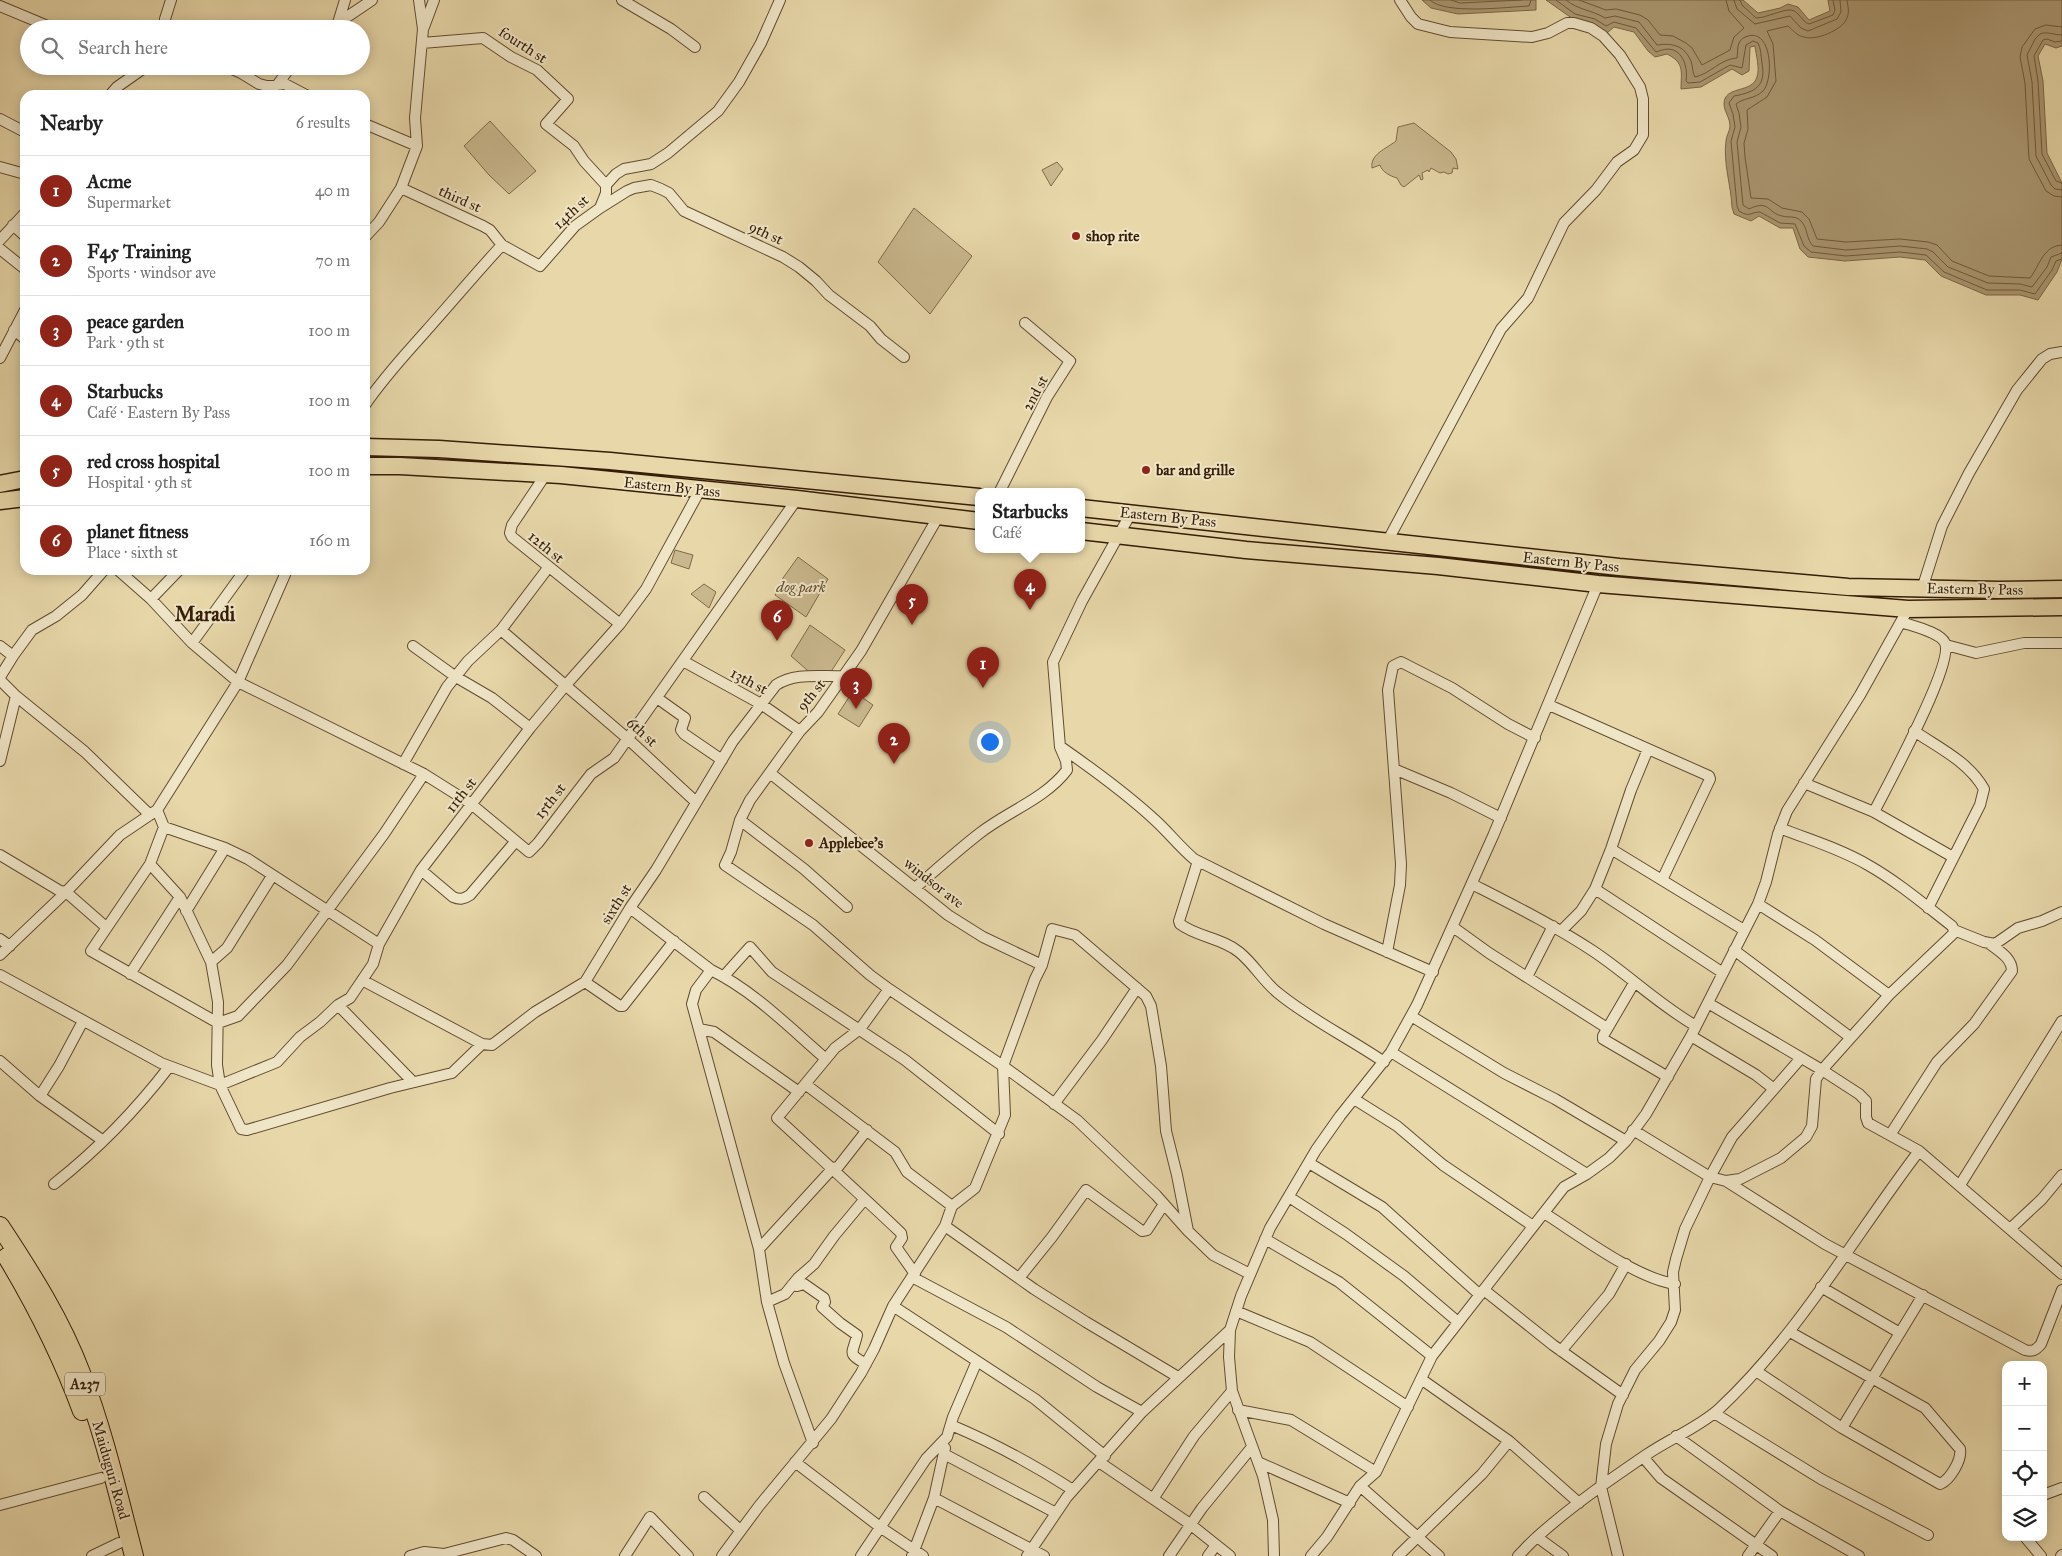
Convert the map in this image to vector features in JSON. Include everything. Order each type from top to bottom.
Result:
[{"type":"highway","name":"Maiduguri Road","points":[[0,1226],[50,1305],[81,1372],[105,1446],[134,1556]]},
{"type":"highway","name":"Maiduguri Road","points":[[0,1246],[23,1283],[61,1357],[84,1418],[121,1550]]},
{"type":"main road","name":"Eastern By Pass","points":[[370,447],[439,449],[572,458],[975,497]]},
{"type":"main road","name":"Eastern By Pass","points":[[370,466],[546,474],[797,499],[975,521]]},
{"type":"main road","points":[[0,475],[20,477]]},
{"type":"main road","points":[[0,484],[20,479]]},
{"type":"main road","name":"Eastern By Pass","points":[[1085,508],[1628,568],[1848,587],[1999,590],[2062,589]]},
{"type":"main road","name":"Eastern By Pass","points":[[1085,531],[1246,550],[1438,566],[1905,615],[2062,607]]},
{"type":"street","points":[[165,20],[171,0]]},
{"type":"street","points":[[339,20],[345,0]]},
{"type":"street","points":[[345,20],[372,0]]},
{"type":"street","points":[[370,232],[379,222],[401,188],[417,146],[415,118],[423,29],[419,0]]},
{"type":"street","points":[[423,29],[434,0]]},
{"type":"street","points":[[622,0],[671,29],[695,48]]},
{"type":"street","points":[[606,186],[616,174],[624,169],[651,164],[668,154],[718,111],[739,82],[762,43],[780,0]]},
{"type":"street","points":[[1387,542],[1501,329],[1528,298],[1564,223],[1596,190],[1617,162],[1634,150],[1643,135],[1643,99],[1640,86],[1620,55],[1603,36],[1591,28],[1567,23],[1548,33],[1532,37],[1450,32],[1418,24],[1400,0]]},
{"type":"street","points":[[0,6],[33,20]]},
{"type":"street","name":"fourth st","points":[[422,43],[483,38],[537,70],[568,99],[546,124],[574,146],[584,161],[606,186]]},
{"type":"street","points":[[114,90],[134,75]]},
{"type":"street","points":[[244,75],[259,84],[267,86],[285,84],[296,90]]},
{"type":"street","points":[[278,84],[284,75]]},
{"type":"street","points":[[0,118],[20,129]]},
{"type":"street","points":[[370,126],[417,146]]},
{"type":"street","points":[[0,167],[20,173]]},
{"type":"street","name":"9th st","points":[[600,208],[634,188],[651,185],[661,189],[669,193],[684,211],[783,257],[799,267],[829,295],[870,326],[881,339],[904,357]]},
{"type":"street","name":"14th st","points":[[502,244],[540,266],[575,226],[600,208],[606,193],[606,186]]},
{"type":"street","name":"third st","points":[[401,188],[483,226],[490,230],[502,244]]},
{"type":"street","points":[[0,240],[20,218]]},
{"type":"street","points":[[13,225],[20,231]]},
{"type":"street","points":[[370,398],[403,354],[502,244]]},
{"type":"street","points":[[0,248],[20,266]]},
{"type":"street","points":[[0,358],[20,319]]},
{"type":"street","name":"2nd st","points":[[1002,488],[1047,397],[1070,361],[1025,323]]},
{"type":"street","points":[[14,330],[20,335]]},
{"type":"street","points":[[1922,589],[1942,526],[1969,473],[2017,390],[2042,360],[2050,354],[2062,352]]},
{"type":"street","name":"12th st","points":[[546,474],[512,525],[510,532],[516,542],[620,624]]},
{"type":"street","name":"11th st","points":[[220,1084],[278,1062],[300,1037],[338,1005],[350,998],[372,964],[379,944],[421,870],[530,728],[620,624],[646,589],[700,490]]},
{"type":"street","name":"15th st","points":[[124,575],[151,599],[192,643],[238,682],[424,774],[470,803],[529,852],[591,774],[614,758],[797,499]]},
{"type":"street","points":[[915,888],[981,832],[1044,793],[1060,780],[1067,770],[1066,761],[1060,747],[1053,662],[1082,601],[1131,513]]},
{"type":"street","name":"9th st","points":[[889,989],[870,975],[813,925],[725,865],[731,852],[740,820],[761,783],[800,731],[818,712],[866,643],[938,517]]},
{"type":"street","points":[[403,764],[447,687],[468,661],[502,630],[548,568]]},
{"type":"street","points":[[100,575],[82,595],[56,616],[32,630],[13,656],[0,679],[16,696],[85,752],[153,812],[164,826],[225,848],[248,859],[379,944]]},
{"type":"street","points":[[151,599],[174,575]]},
{"type":"street","points":[[192,643],[241,575]]},
{"type":"street","points":[[0,955],[66,892],[120,836],[153,812],[238,682],[285,575]]},
{"type":"street","points":[[1271,1553],[1273,1520],[1258,1462],[1232,1390],[1228,1357],[1230,1330],[1236,1311],[1265,1239],[1289,1197],[1340,1116],[1392,1052],[1433,972],[1501,818],[1598,584]]},
{"type":"street","points":[[1311,1556],[1328,1538],[1360,1486],[1376,1472],[1432,1356],[1564,1187],[1588,1174],[1609,1158],[1646,1114],[1691,1036],[1758,904],[1780,828],[1787,811],[1860,695],[1905,615],[1944,640],[1947,651],[1944,665],[1929,700],[1874,812]]},
{"type":"street","name":"6th st","points":[[502,630],[628,739],[696,802]]},
{"type":"street","points":[[1946,645],[1976,653],[2024,644],[2062,643]]},
{"type":"street","points":[[0,646],[13,656]]},
{"type":"street","points":[[413,646],[456,677],[492,698],[530,728]]},
{"type":"street","name":"13th st","points":[[683,661],[761,704],[800,731]]},
{"type":"street","points":[[1387,952],[1400,885],[1401,864],[1388,690],[1390,671],[1397,663],[1401,662],[1452,688],[1508,724],[1535,738]]},
{"type":"street","name":"sixth st","points":[[482,1044],[492,1045],[535,1012],[585,982],[630,908],[656,870],[733,741],[776,685],[785,679],[797,677],[844,676]]},
{"type":"street","points":[[0,761],[16,696]]},
{"type":"street","points":[[657,698],[685,718],[681,730],[684,734],[722,760]]},
{"type":"street","points":[[1549,705],[1710,778],[1662,880]]},
{"type":"street","points":[[1914,731],[1964,764],[1976,776],[1984,789],[1980,805],[1928,908]]},
{"type":"street","points":[[1060,747],[1110,782],[1157,822],[1177,844],[1198,861],[1324,924],[1433,972]]},
{"type":"street","points":[[1527,977],[1557,929],[1581,910],[1595,889],[1648,749]]},
{"type":"street","points":[[1394,769],[1451,793],[1501,818]]},
{"type":"street","name":"windsor ave","points":[[770,773],[948,915],[983,937],[1042,965]]},
{"type":"street","points":[[164,826],[150,864],[91,951],[218,1023],[238,1016],[287,965],[384,834],[424,774]]},
{"type":"street","points":[[1804,784],[1874,812],[1953,857]]},
{"type":"street","points":[[740,820],[804,869],[847,907]]},
{"type":"street","points":[[1780,828],[1846,854],[1868,865],[1952,926],[1954,930],[1990,944],[2008,959],[2012,966],[2012,971],[1974,1024],[1938,1062],[1890,1135]]},
{"type":"street","points":[[421,870],[459,900],[470,895],[515,842]]},
{"type":"street","points":[[186,911],[225,848]]},
{"type":"street","points":[[1611,849],[1744,930]]},
{"type":"street","points":[[0,854],[60,891],[66,892],[106,927]]},
{"type":"street","points":[[1198,861],[1179,921],[1180,924],[1238,951],[1277,992],[1384,1062]]},
{"type":"street","points":[[150,864],[180,897],[211,962],[218,1002],[217,1065],[220,1084],[239,1126],[246,1130],[413,1082],[452,1073],[482,1044],[362,980]]},
{"type":"street","points":[[211,962],[227,948],[272,876]]},
{"type":"street","points":[[1472,884],[1557,929],[1594,952],[1674,1014],[1696,1026]]},
{"type":"street","points":[[1595,889],[1723,973]]},
{"type":"street","points":[[130,974],[180,897]]},
{"type":"street","points":[[1758,904],[1815,940],[1889,995]]},
{"type":"street","points":[[630,908],[711,970],[724,976],[770,1011],[826,1059]]},
{"type":"street","points":[[1990,944],[1994,944],[2018,928],[2042,921],[2062,912]]},
{"type":"street","points":[[1453,927],[1608,1028]]},
{"type":"street","points":[[722,1556],[740,1530],[831,1419],[866,1364],[893,1306],[945,1226],[952,1206],[975,1188],[999,1134],[1005,1115],[1004,1066],[1035,979],[1042,965],[1052,929],[1075,935],[1146,996],[1151,1006],[1161,1066],[1166,1131],[1188,1231]]},
{"type":"street","points":[[1726,1181],[1740,1179],[1759,1171],[1781,1158],[1806,1137],[1812,1126],[1816,1079],[1822,1070],[1889,995],[1953,934],[1954,930]]},
{"type":"street","points":[[0,939],[10,946]]},
{"type":"street","points":[[585,982],[620,1006],[623,1006],[674,941]]},
{"type":"street","points":[[724,976],[750,947],[772,972],[905,1060],[999,1134]]},
{"type":"street","points":[[1734,950],[1850,1037]]},
{"type":"street","points":[[711,970],[696,990],[692,1004],[759,1249],[768,1302],[784,1363],[813,1443]]},
{"type":"street","points":[[0,975],[169,1067],[220,1084]]},
{"type":"street","points":[[1634,982],[1603,1036],[1605,1042],[1668,1077]]},
{"type":"street","points":[[1054,1104],[1102,1040],[1137,988]]},
{"type":"street","points":[[1142,1412],[1097,1387],[1006,1327],[914,1276],[896,1247],[902,1238],[901,1233],[777,1118],[835,1048],[860,1029],[889,989],[1004,1066],[1054,1104],[1100,1141],[1213,1255],[1250,1274]]},
{"type":"street","points":[[1708,1003],[1822,1070],[1863,1097],[1867,1106],[1866,1117],[1868,1122],[1919,1151],[2062,1274]]},
{"type":"street","points":[[338,1005],[413,1082]]},
{"type":"street","points":[[1411,1016],[1504,1073],[1555,1099],[1626,1140]]},
{"type":"street","points":[[40,1096],[59,1066],[83,1021]]},
{"type":"street","points":[[1960,1185],[2062,1021]]},
{"type":"street","points":[[699,1029],[714,1032],[867,1130],[895,1152],[907,1172],[952,1206]]},
{"type":"street","points":[[1691,1036],[1774,1089]]},
{"type":"street","points":[[1392,1052],[1588,1174]]},
{"type":"street","points":[[1618,1556],[1600,1487],[1606,1444],[1623,1395],[1635,1370],[1659,1341],[1671,1322],[1675,1310],[1674,1272],[1684,1229],[1732,1137],[1801,1058]]},
{"type":"street","points":[[0,1061],[40,1096],[102,1140]]},
{"type":"street","points":[[54,1184],[74,1168],[132,1113],[169,1067]]},
{"type":"street","points":[[1354,1099],[1396,1126],[1443,1164],[1533,1226]]},
{"type":"street","points":[[759,1249],[833,1168],[838,1167],[867,1130]]},
{"type":"street","points":[[1634,1130],[1710,1177],[1726,1181],[1802,1231],[2025,1350],[2032,1352],[2037,1350],[2041,1344],[2062,1290]]},
{"type":"street","points":[[1518,1556],[1537,1537],[1600,1487],[1642,1457],[1714,1413],[1756,1371],[1790,1332],[1919,1151]]},
{"type":"street","points":[[1309,1163],[1382,1207],[1482,1292],[1623,1395]]},
{"type":"street","points":[[2010,1229],[2042,1199],[2062,1175]]},
{"type":"street","points":[[1019,1278],[1086,1190],[1142,1231],[1147,1230],[1164,1204]]},
{"type":"street","points":[[1289,1197],[1346,1234],[1404,1276],[1458,1322]]},
{"type":"street","points":[[768,1302],[784,1294],[814,1264],[864,1200]]},
{"type":"street","points":[[1544,1213],[1653,1279],[1675,1284]]},
{"type":"street","points":[[945,1226],[1086,1322],[1178,1378]]},
{"type":"street","points":[[1265,1239],[1338,1282],[1432,1356]]},
{"type":"street","points":[[1561,1351],[1609,1294],[1626,1264]]},
{"type":"street","points":[[792,1285],[804,1284],[824,1298],[825,1302],[822,1307],[840,1323],[857,1334],[851,1350],[856,1360],[866,1364]]},
{"type":"street","points":[[1821,1287],[1900,1333]]},
{"type":"street","points":[[1842,1428],[1923,1295]]},
{"type":"street","points":[[893,1306],[1035,1399],[1102,1459],[1230,1556]]},
{"type":"street","points":[[1236,1311],[1310,1342],[1408,1407]]},
{"type":"street","points":[[1030,1552],[1074,1490],[1142,1412],[1230,1330]]},
{"type":"street","points":[[1756,1371],[1842,1428],[1940,1484],[1946,1482],[1961,1455],[1960,1449],[1925,1408],[1790,1332]]},
{"type":"street","points":[[795,1462],[916,1554],[934,1498],[950,1425],[977,1361]]},
{"type":"street","points":[[1421,1379],[1509,1441],[1579,1503]]},
{"type":"street","points":[[1153,1499],[1194,1436],[1232,1390]]},
{"type":"street","points":[[1238,1410],[1291,1420],[1376,1472]]},
{"type":"street","points":[[1714,1413],[1821,1478],[1928,1535]]},
{"type":"street","points":[[950,1425],[980,1437],[1036,1466],[1074,1490]]},
{"type":"street","points":[[1676,1436],[1780,1511],[1859,1556]]},
{"type":"street","points":[[861,1556],[926,1459],[947,1437]]},
{"type":"street","points":[[1398,1556],[1476,1480],[1509,1441]]},
{"type":"street","points":[[1169,1556],[1190,1524],[1252,1447]]},
{"type":"street","points":[[944,1454],[1056,1513]]},
{"type":"street","points":[[1642,1457],[1661,1478],[1772,1556]]},
{"type":"street","points":[[1258,1462],[1350,1503]]},
{"type":"street","points":[[0,1505],[101,1478]]},
{"type":"street","points":[[1360,1486],[1440,1556]]},
{"type":"street","points":[[2047,1494],[2062,1488]]},
{"type":"street","points":[[704,1497],[740,1530]]},
{"type":"street","points":[[934,1498],[1030,1552],[1044,1556]]},
{"type":"street","points":[[1748,1556],[1780,1511]]},
{"type":"street","points":[[625,1556],[650,1517],[688,1556]]},
{"type":"street","points":[[1537,1537],[1563,1556]]},
{"type":"street","points":[[410,1556],[444,1554],[506,1538],[513,1540],[536,1556]]},
{"type":"street","points":[[2028,1541],[2041,1556]]},
{"type":"street","points":[[1208,1556],[1216,1545]]},
{"type":"street","points":[[92,1556],[121,1550]]},
{"type":"green space","points":[[490,121],[536,171],[509,194],[489,175],[464,146]]},
{"type":"green space","points":[[1414,123],[1451,152],[1456,159],[1458,169],[1453,168],[1452,173],[1448,174],[1440,173],[1431,168],[1429,172],[1428,170],[1422,173],[1423,179],[1421,180],[1419,175],[1404,187],[1397,178],[1384,172],[1380,165],[1372,168],[1372,163],[1376,155],[1396,141],[1398,127]]},
{"type":"green space","points":[[1057,162],[1063,169],[1051,186],[1042,170]]},
{"type":"green space","points":[[914,208],[972,256],[930,314],[878,262]]},
{"type":"green space","points":[[675,550],[693,555],[689,569],[671,563]]},
{"type":"green space","name":"dog park","points":[[798,557],[828,579],[806,617],[775,595],[783,578]]},
{"type":"green space","points":[[704,584],[716,592],[709,608],[691,594]]},
{"type":"green space","points":[[810,625],[845,650],[823,684],[791,656]]},
{"type":"green space","points":[[853,691],[873,705],[859,727],[838,714]]},
{"type":"water","points":[[1422,0],[1536,0],[1536,10],[1458,14],[1431,8]]},
{"type":"water","points":[[1546,0],[1743,0],[1758,13],[1780,8],[1788,4],[1798,7],[1809,20],[1830,11],[1828,0],[2062,0],[2062,46],[2056,48],[2045,44],[2038,56],[2043,81],[2047,153],[2062,183],[2062,259],[2057,272],[2038,300],[2020,295],[1986,295],[1941,276],[1925,260],[1900,257],[1845,261],[1808,257],[1800,249],[1793,228],[1780,228],[1759,216],[1751,221],[1734,214],[1732,207],[1725,149],[1730,126],[1724,104],[1728,94],[1750,86],[1757,77],[1758,66],[1755,46],[1750,47],[1749,71],[1742,75],[1732,69],[1701,87],[1681,89],[1681,68],[1673,57],[1667,54],[1655,57],[1648,51],[1634,32],[1614,27],[1607,33],[1573,19]]},
{"type":"place","name":"shop rite","points":[[1076,236]]},
{"type":"place","name":"bar and grille","points":[[1146,470]]},
{"type":"place","name":"Starbucks","points":[[1030,610]]},
{"type":"place","name":"red cross hospital","points":[[912,625]]},
{"type":"place","name":"planet fitness","points":[[777,641]]},
{"type":"place","name":"Acme","points":[[983,688]]},
{"type":"place","name":"peace garden","points":[[856,709]]},
{"type":"place","name":"F45 Training","points":[[894,764]]},
{"type":"place","name":"Applebee's","points":[[809,843]]},
{"type":"district","name":"Maradi","points":[[205,614]]}]
